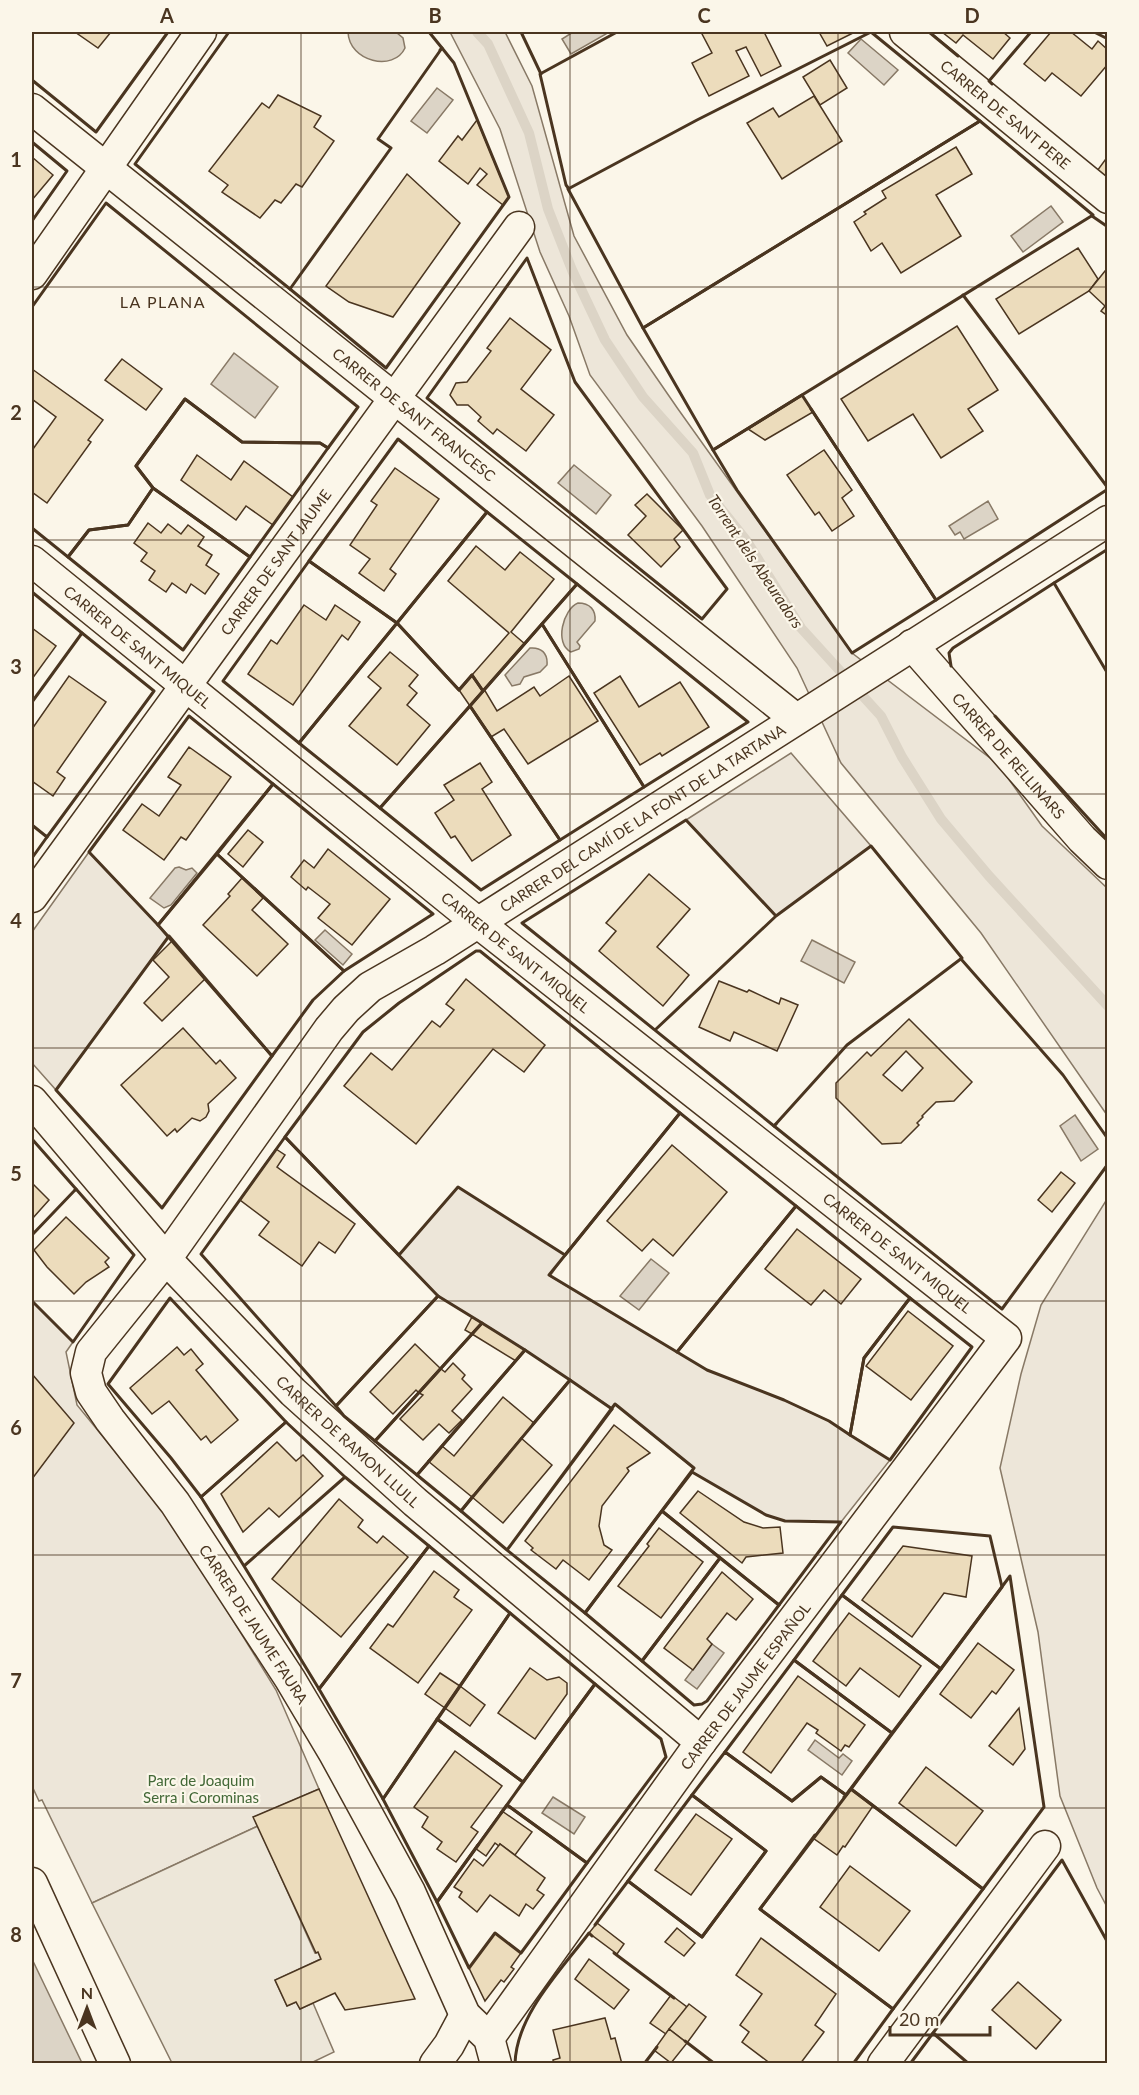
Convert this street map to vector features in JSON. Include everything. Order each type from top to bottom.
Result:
[{"type":"street","points":[[32,274],[201,32]]},
{"type":"street","name":"CARRER DE SANT PERE","points":[[905,32],[1107,198]]},
{"type":"street","name":"CARRER DE SANT FRANCESC","points":[[32,109],[796,719]]},
{"type":"street","name":"CARRER DE SANT JAUME","points":[[32,897],[519,227]]},
{"type":"street","name":"CARRER DEL CAMÍ DE LA FONT DE LA TARTANA","points":[[166,1259],[329,1029],[346,1009],[370,987],[435,950],[1107,521]]},
{"type":"street","name":"CARRER DE SANT MIQUEL","points":[[32,561],[477,922],[1006,1338]]},
{"type":"street","name":"CARRER DE RELLINARS","points":[[912,645],[1082,839],[1107,864]]},
{"type":"street","name":"CARRER DE RAMON LLULL","points":[[32,1101],[166,1259],[293,1392],[406,1494],[701,1743]]},
{"type":"street","name":"CARRER DE JAUME FAURA","points":[[166,1259],[92,1352],[86,1373],[91,1392],[175,1503],[296,1688],[347,1774],[410,1892],[465,2015],[492,2051]]},
{"type":"street","name":"CARRER DE JAUME ESPAÑOL","points":[[492,2051],[701,1743],[1006,1338]]},
{"type":"street","points":[[883,2064],[1046,1846]]},
{"type":"street","points":[[32,1883],[116,2064]]},
{"type":"street","points":[[435,2064],[449,2045],[465,2015]]},
{"type":"green space","points":[[450,32],[505,32],[532,86],[574,236],[627,335],[852,653],[998,764],[1042,826],[1107,888],[1107,1115],[981,933],[841,763],[797,668],[702,526],[590,375],[569,316],[540,252],[500,129]]},
{"type":"green space","points":[[791,753],[871,846],[776,916],[686,820]]},
{"type":"green space","points":[[89,852],[169,936],[56,1090],[32,1063],[32,932]]},
{"type":"green space","points":[[458,1187],[565,1255],[550,1276],[707,1370],[784,1400],[829,1421],[890,1460],[841,1522],[785,1521],[766,1515],[692,1472],[693,1468],[615,1404],[612,1408],[438,1296],[399,1255]]},
{"type":"green space","points":[[1107,1199],[1107,1907],[1097,1888],[1060,1796],[1038,1632],[1000,1468],[1021,1374],[1041,1305]]},
{"type":"green space","name":"Parc de Joaquim Serra i Corominas","points":[[32,1301],[73,1342],[66,1352],[77,1405],[171,1520],[276,1690],[319,1789],[254,1817],[258,1826],[92,1903],[42,1800],[39,1801],[32,1786]]},
{"type":"shaded area","points":[[348,32],[397,33],[403,38],[405,48],[392,60],[373,60],[356,51],[350,42]]},
{"type":"shaded area","points":[[573,32],[605,32],[606,34],[571,54],[562,39]]},
{"type":"shaded area","points":[[861,39],[898,70],[884,85],[848,53]]},
{"type":"shaded area","points":[[437,88],[453,100],[427,133],[411,121]]},
{"type":"shaded area","points":[[1051,206],[1063,222],[1023,252],[1011,236]]},
{"type":"shaded area","points":[[234,353],[278,387],[255,418],[211,384]]},
{"type":"shaded area","points":[[574,465],[611,495],[596,514],[558,483]]},
{"type":"shaded area","points":[[988,501],[998,519],[964,539],[960,532],[955,535],[949,526]]},
{"type":"shaded area","points":[[578,603],[586,604],[591,608],[595,621],[577,642],[579,649],[571,652],[563,642],[563,627],[568,612]]},
{"type":"shaded area","points":[[530,648],[543,652],[547,665],[540,672],[524,677],[520,684],[512,686],[505,675]]},
{"type":"shaded area","points":[[175,868],[186,870],[192,868],[197,873],[171,905],[164,908],[150,898]]},
{"type":"shaded area","points":[[325,930],[352,954],[343,965],[315,940]]},
{"type":"shaded area","points":[[812,940],[855,962],[844,983],[801,961]]},
{"type":"shaded area","points":[[1075,1115],[1098,1149],[1081,1161],[1060,1126]]},
{"type":"shaded area","points":[[651,1259],[669,1273],[639,1310],[620,1296]]},
{"type":"shaded area","points":[[712,1644],[724,1653],[697,1689],[685,1680]]},
{"type":"shaded area","points":[[815,1740],[839,1758],[843,1754],[852,1761],[842,1775],[808,1750]]},
{"type":"shaded area","points":[[553,1797],[585,1817],[574,1834],[542,1813]]},
{"type":"shaded area","points":[[258,1826],[315,1953],[318,1952],[321,1959],[275,1980],[287,2006],[296,2002],[300,2009],[313,2003],[334,2052],[311,2063],[172,2063],[92,1903]]},
{"type":"shaded area","points":[[32,1959],[82,2063],[32,2063]]},
{"type":"building","points":[[75,32],[111,32],[98,48]]},
{"type":"building","points":[[701,32],[764,32],[781,66],[761,76],[746,47],[736,51],[749,76],[709,96],[692,63],[712,53]]},
{"type":"building","points":[[819,32],[852,32],[853,33],[827,46]]},
{"type":"building","points":[[942,32],[1003,32],[1010,38],[993,59],[963,35],[956,43]]},
{"type":"building","points":[[1051,32],[1071,32],[1092,49],[1098,41],[1108,50],[1108,64],[1081,96],[1052,73],[1045,81],[1024,64]]},
{"type":"building","points":[[830,60],[847,88],[820,105],[803,77]]},
{"type":"building","points":[[278,95],[321,116],[314,127],[334,141],[302,187],[296,184],[281,203],[275,200],[260,218],[222,192],[228,185],[209,171],[262,103],[269,108]]},
{"type":"building","points":[[814,96],[842,141],[782,179],[747,123],[773,108],[779,117]]},
{"type":"building","points":[[477,120],[509,197],[503,205],[477,185],[487,174],[480,168],[468,184],[439,161],[458,136],[462,140]]},
{"type":"building","points":[[956,147],[972,174],[936,195],[961,236],[901,273],[882,243],[871,251],[854,222],[866,214],[864,212],[886,198],[882,191]]},
{"type":"building","points":[[1108,156],[1108,180],[1097,171]]},
{"type":"building","points":[[32,157],[53,175],[32,200]]},
{"type":"building","points":[[407,174],[460,223],[393,317],[349,302],[326,286]]},
{"type":"building","points":[[1078,248],[1098,279],[1089,291],[1019,334],[996,299]]},
{"type":"building","points":[[1105,271],[1108,273],[1108,316],[1101,311],[1105,306],[1089,291]]},
{"type":"building","points":[[510,318],[551,350],[521,389],[554,415],[526,451],[497,429],[493,434],[478,421],[481,417],[468,405],[457,405],[450,395],[456,383],[467,382],[491,351],[487,348]]},
{"type":"building","points":[[957,326],[998,390],[968,409],[983,431],[941,458],[913,414],[868,441],[841,399]]},
{"type":"building","points":[[122,359],[162,389],[146,410],[105,380]]},
{"type":"building","points":[[32,369],[103,420],[88,440],[91,442],[47,503],[32,492],[32,448],[56,417],[32,399]]},
{"type":"building","points":[[802,395],[813,412],[765,440],[748,429]]},
{"type":"building","points":[[824,450],[852,490],[842,498],[854,516],[832,531],[819,512],[815,515],[787,475]]},
{"type":"building","points":[[197,455],[231,480],[244,461],[293,497],[273,525],[246,506],[236,520],[181,480]]},
{"type":"building","points":[[395,468],[439,499],[390,569],[396,574],[384,591],[359,573],[370,559],[350,545],[377,505],[371,501]]},
{"type":"building","points":[[647,494],[683,530],[674,539],[680,547],[661,567],[628,535],[646,516],[635,505]]},
{"type":"building","points":[[148,523],[161,533],[168,524],[181,534],[188,525],[204,537],[198,546],[212,555],[206,565],[219,574],[205,594],[191,584],[186,593],[172,583],[166,592],[149,580],[155,571],[141,561],[147,553],[134,543]]},
{"type":"building","points":[[476,546],[505,570],[520,552],[554,579],[511,632],[525,644],[483,691],[472,675],[509,633],[448,581]]},
{"type":"building","points":[[304,605],[326,620],[335,605],[360,622],[348,640],[342,635],[293,705],[248,674],[271,640],[277,644]]},
{"type":"building","points":[[32,628],[56,646],[32,679]]},
{"type":"building","points":[[390,652],[418,675],[409,686],[417,693],[407,705],[430,725],[397,765],[349,726],[381,688],[368,677]]},
{"type":"building","points":[[472,675],[483,691],[470,706],[459,690]]},
{"type":"building","points":[[69,676],[106,702],[57,772],[65,778],[53,796],[32,781],[32,729]]},
{"type":"building","points":[[569,676],[598,721],[528,764],[504,729],[491,737],[470,706],[484,689],[497,711],[534,687],[540,696]]},
{"type":"building","points":[[620,676],[639,707],[680,682],[709,727],[662,756],[660,753],[640,765],[594,693]]},
{"type":"building","points":[[189,747],[231,777],[186,840],[181,837],[164,860],[123,830],[142,804],[159,816],[181,785],[168,777]]},
{"type":"building","points":[[480,763],[492,782],[482,789],[511,835],[472,861],[455,836],[451,838],[435,813],[454,800],[444,785]]},
{"type":"building","points":[[248,830],[263,842],[243,867],[228,854]]},
{"type":"building","points":[[328,849],[390,899],[352,945],[318,918],[330,904],[308,887],[306,890],[291,877],[304,860],[314,868]]},
{"type":"building","points":[[649,874],[690,909],[657,947],[689,975],[663,1006],[599,951],[616,931],[606,923]]},
{"type":"building","points":[[242,878],[263,898],[252,910],[288,944],[257,976],[203,925],[230,896],[228,894]]},
{"type":"building","points":[[172,941],[205,979],[162,1021],[144,1003],[169,977],[153,960]]},
{"type":"building","points":[[466,979],[545,1045],[524,1072],[493,1049],[416,1144],[344,1086],[371,1053],[392,1070],[432,1021],[440,1027],[454,1010],[446,1004]]},
{"type":"building","points":[[719,981],[747,992],[749,990],[779,1004],[781,998],[798,1005],[777,1051],[734,1032],[730,1041],[699,1027]]},
{"type":"building","points":[[909,1019],[972,1082],[954,1101],[936,1102],[922,1116],[917,1123],[919,1125],[901,1143],[882,1144],[836,1098],[836,1083],[867,1052],[871,1056]],"holes":[[[906,1051],[923,1068],[902,1091],[883,1075]]]},
{"type":"building","points":[[183,1028],[216,1064],[220,1060],[236,1078],[208,1104],[209,1111],[206,1117],[200,1121],[192,1118],[177,1132],[175,1129],[167,1136],[121,1085]]},
{"type":"building","points":[[672,1145],[727,1192],[673,1256],[653,1239],[642,1251],[607,1221]]},
{"type":"building","points":[[276,1149],[285,1155],[277,1167],[355,1224],[335,1253],[319,1242],[302,1266],[259,1235],[269,1222],[240,1200]]},
{"type":"building","points":[[1061,1172],[1075,1183],[1052,1212],[1038,1200]]},
{"type":"building","points":[[32,1183],[49,1200],[32,1219]]},
{"type":"building","points":[[66,1217],[109,1258],[105,1262],[109,1267],[86,1282],[74,1294],[47,1267],[34,1250]]},
{"type":"building","points":[[797,1229],[861,1279],[841,1304],[824,1290],[811,1305],[765,1269]]},
{"type":"building","points":[[908,1311],[953,1346],[911,1400],[866,1366]]},
{"type":"building","points":[[472,1317],[482,1323],[472,1334],[465,1330]]},
{"type":"building","points":[[482,1323],[525,1350],[516,1361],[472,1334]]},
{"type":"building","points":[[415,1344],[441,1369],[419,1393],[416,1390],[393,1414],[370,1392]]},
{"type":"building","points":[[177,1347],[184,1355],[191,1349],[203,1364],[196,1370],[238,1420],[211,1443],[206,1436],[201,1440],[169,1401],[152,1414],[130,1388]]},
{"type":"building","points":[[453,1363],[465,1375],[462,1379],[472,1389],[452,1411],[462,1420],[449,1433],[439,1424],[423,1440],[400,1419],[423,1395],[419,1393],[441,1369],[445,1372]]},
{"type":"building","points":[[32,1374],[74,1423],[32,1479]]},
{"type":"building","points":[[503,1397],[534,1423],[472,1497],[428,1461],[442,1446],[454,1456]]},
{"type":"building","points":[[614,1425],[650,1453],[627,1468],[629,1471],[602,1506],[599,1526],[604,1545],[612,1550],[589,1580],[563,1560],[556,1569],[531,1550],[533,1548],[525,1541]]},
{"type":"building","points":[[521,1438],[552,1465],[503,1523],[472,1497]]},
{"type":"building","points":[[277,1442],[296,1461],[303,1455],[323,1476],[279,1517],[269,1508],[243,1532],[221,1494]]},
{"type":"building","points":[[698,1491],[744,1522],[763,1528],[780,1527],[783,1553],[746,1557],[742,1563],[680,1513]]},
{"type":"building","points":[[339,1499],[363,1520],[358,1527],[377,1543],[383,1536],[408,1557],[341,1637],[272,1579]]},
{"type":"building","points":[[659,1528],[703,1562],[661,1618],[618,1586],[649,1546],[647,1544]]},
{"type":"building","points":[[903,1546],[972,1556],[966,1597],[944,1593],[912,1637],[862,1600]]},
{"type":"building","points":[[434,1571],[459,1590],[454,1597],[472,1610],[418,1683],[370,1648],[388,1624],[393,1627]]},
{"type":"building","points":[[722,1572],[753,1599],[736,1620],[727,1613],[707,1639],[712,1644],[693,1670],[664,1648]]},
{"type":"building","points":[[849,1613],[921,1666],[899,1697],[860,1668],[846,1686],[813,1661]]},
{"type":"building","points":[[978,1643],[1014,1670],[996,1694],[992,1691],[971,1718],[940,1694]]},
{"type":"building","points":[[530,1668],[547,1680],[559,1677],[567,1683],[567,1694],[535,1739],[498,1713]]},
{"type":"building","points":[[440,1673],[460,1686],[445,1708],[425,1694]]},
{"type":"building","points":[[798,1676],[865,1725],[849,1747],[845,1745],[841,1751],[816,1733],[818,1730],[807,1723],[771,1773],[743,1752]]},
{"type":"building","points":[[460,1686],[485,1705],[470,1726],[445,1708]]},
{"type":"building","points":[[1019,1708],[1025,1749],[1013,1765],[989,1746]]},
{"type":"building","points":[[455,1751],[502,1786],[471,1827],[478,1832],[456,1862],[437,1849],[442,1842],[422,1827],[428,1817],[414,1807]]},
{"type":"building","points":[[926,1767],[983,1811],[956,1846],[899,1803]]},
{"type":"building","points":[[319,1789],[415,1999],[345,2010],[335,1993],[300,2009],[296,2002],[287,2006],[275,1980],[321,1959],[318,1952],[316,1953],[253,1817]]},
{"type":"building","points":[[851,1789],[873,1806],[837,1855],[813,1838]]},
{"type":"building","points":[[502,1811],[532,1832],[515,1855],[495,1843],[486,1856],[475,1848]]},
{"type":"building","points":[[696,1814],[732,1839],[691,1895],[655,1870]]},
{"type":"building","points":[[500,1844],[545,1878],[537,1890],[544,1895],[533,1909],[526,1904],[519,1916],[490,1895],[477,1912],[459,1897],[462,1892],[454,1887],[474,1859],[483,1866]]},
{"type":"building","points":[[850,1866],[910,1911],[879,1951],[820,1907]]},
{"type":"building","points":[[597,1923],[624,1944],[617,1954],[589,1933]]},
{"type":"building","points":[[677,1928],[695,1943],[684,1956],[665,1942]]},
{"type":"building","points":[[495,1933],[521,1953],[511,1967],[514,1969],[504,1982],[501,1980],[485,2001],[469,1968]]},
{"type":"building","points":[[761,1938],[836,1994],[815,2025],[824,2032],[800,2064],[771,2064],[742,2042],[749,2032],[740,2025],[762,1994],[736,1975]]},
{"type":"building","points":[[589,1959],[629,1990],[614,2009],[575,1979]]},
{"type":"building","points":[[1018,1982],[1061,2020],[1036,2049],[992,2010]]},
{"type":"building","points":[[671,1995],[687,2007],[666,2034],[650,2023]]},
{"type":"building","points":[[689,2004],[706,2017],[687,2043],[669,2029]]},
{"type":"building","points":[[605,2018],[611,2039],[615,2038],[622,2064],[554,2064],[553,2060],[560,2058],[553,2030]]},
{"type":"building","points":[[669,2029],[687,2043],[671,2063],[654,2050]]},
{"type":"waterway","name":"Torrent dels Abeuradors","points":[[477,32],[488,44],[529,133],[548,209],[572,270],[605,340],[643,397],[693,453],[710,495],[746,540],[801,628],[881,716],[902,757],[941,819],[989,876],[1108,1006]]},
{"type":"wall","points":[[32,80],[96,132],[168,32]]},
{"type":"wall","points":[[229,32],[135,164],[290,289]]},
{"type":"wall","points":[[429,32],[442,48],[440,50]]},
{"type":"wall","points":[[521,32],[541,74]]},
{"type":"wall","points":[[569,189],[566,185],[540,74],[617,32]]},
{"type":"wall","points":[[871,32],[980,121],[643,328],[568,189],[697,120],[871,32]]},
{"type":"wall","points":[[929,32],[958,56]]},
{"type":"wall","points":[[992,84],[989,81],[1031,32]]},
{"type":"wall","points":[[1094,32],[1108,39]]},
{"type":"wall","points":[[442,48],[454,63],[509,197],[386,368],[290,289],[391,148],[378,139],[442,48]]},
{"type":"wall","points":[[980,121],[1093,215],[713,450],[643,328],[980,121]]},
{"type":"wall","points":[[32,142],[67,171],[32,221]]},
{"type":"wall","points":[[32,307],[106,203],[358,407],[328,448],[320,443],[242,442],[185,399],[136,466],[153,488],[128,525],[89,530],[68,557],[32,528]]},
{"type":"wall","points":[[1092,216],[1108,227]]},
{"type":"wall","points":[[527,258],[575,382],[727,589],[702,619],[427,398],[527,258]]},
{"type":"wall","points":[[963,295],[1108,488]]},
{"type":"wall","points":[[802,395],[936,600],[852,653],[737,490],[713,450],[802,395]]},
{"type":"wall","points":[[185,399],[242,442],[320,443],[328,448],[250,557],[153,488],[136,466],[185,399]]},
{"type":"wall","points":[[811,409],[936,600],[1108,489]]},
{"type":"wall","points":[[398,439],[487,512],[397,623],[309,561],[398,439]]},
{"type":"wall","points":[[153,488],[250,557],[183,650],[68,557],[89,530],[128,525],[153,488]]},
{"type":"wall","points":[[487,512],[577,584],[483,691],[472,675],[459,690],[397,623],[487,512]]},
{"type":"wall","points":[[1054,583],[1108,549]]},
{"type":"wall","points":[[309,561],[397,623],[299,743],[223,681],[309,561]]},
{"type":"wall","points":[[951,666],[949,653],[953,648],[1054,583],[1108,674]]},
{"type":"wall","points":[[577,584],[748,722],[644,787],[542,624],[577,584]]},
{"type":"wall","points":[[32,592],[81,634]]},
{"type":"wall","points":[[397,623],[459,690],[472,675],[483,691],[380,808],[299,743],[397,623]]},
{"type":"wall","points":[[542,624],[644,787],[560,840],[470,706],[542,624]]},
{"type":"wall","points":[[32,702],[82,633],[154,691],[47,837],[32,825]]},
{"type":"wall","points":[[470,706],[560,840],[481,890],[380,808],[470,706]]},
{"type":"wall","points":[[189,716],[273,784],[158,925],[89,852],[189,716]]},
{"type":"wall","points":[[995,716],[1108,840]]},
{"type":"wall","points":[[273,784],[433,914],[344,971],[217,854],[273,784]]},
{"type":"wall","points":[[655,1030],[776,916],[686,820],[522,923],[774,1126],[847,1045],[962,958],[871,846],[776,916],[655,1030]]},
{"type":"wall","points":[[32,858],[46,836]]},
{"type":"wall","points":[[217,854],[344,971],[313,1000],[272,1056],[158,925],[217,854]]},
{"type":"wall","points":[[169,936],[272,1056],[162,1208],[56,1090],[169,936]]},
{"type":"wall","points":[[476,951],[480,951],[680,1113],[565,1255],[458,1187],[399,1255],[285,1137],[363,1032],[399,1003],[476,951]]},
{"type":"wall","points":[[961,959],[1063,1075],[1108,1139]]},
{"type":"wall","points":[[680,1113],[796,1206],[677,1352],[549,1275],[680,1113]]},
{"type":"wall","points":[[776,1124],[774,1126],[1002,1309],[1108,1164]]},
{"type":"wall","points":[[285,1137],[438,1296],[336,1406],[201,1254],[285,1137]]},
{"type":"wall","points":[[32,1139],[75,1190]]},
{"type":"wall","points":[[32,1235],[76,1189],[134,1255],[73,1342],[32,1301]]},
{"type":"wall","points":[[796,1206],[910,1298],[864,1358],[850,1435],[829,1421],[784,1400],[707,1370],[677,1352],[796,1206]]},
{"type":"wall","points":[[438,1296],[482,1323],[375,1441],[344,1416],[336,1406],[438,1296]]},
{"type":"wall","points":[[170,1298],[286,1422],[201,1497],[108,1384],[170,1298]]},
{"type":"wall","points":[[910,1298],[972,1347],[890,1460],[850,1435],[864,1358],[910,1298]]},
{"type":"wall","points":[[482,1323],[525,1350],[417,1475],[375,1441],[482,1323]]},
{"type":"wall","points":[[525,1350],[570,1380],[461,1511],[417,1475],[525,1350]]},
{"type":"wall","points":[[533,1424],[570,1380],[612,1409]]},
{"type":"wall","points":[[473,1496],[461,1511],[507,1550],[615,1404],[694,1468],[585,1613],[507,1550],[612,1409]]},
{"type":"wall","points":[[345,1477],[244,1566],[201,1497],[286,1422],[345,1477],[429,1546],[319,1689],[244,1566],[345,1477]]},
{"type":"wall","points":[[692,1472],[766,1515],[785,1521],[841,1522],[779,1605],[662,1511],[692,1472]]},
{"type":"wall","points":[[662,1511],[720,1558],[642,1661],[585,1613],[662,1511]]},
{"type":"wall","points":[[893,1527],[990,1536],[1002,1587],[941,1669],[842,1595],[893,1527]]},
{"type":"wall","points":[[429,1546],[510,1613],[383,1799],[319,1689],[429,1546]]},
{"type":"wall","points":[[720,1558],[779,1605],[707,1701],[694,1705],[642,1661],[720,1558]]},
{"type":"wall","points":[[1010,1576],[1044,1807],[983,1889],[851,1789],[1010,1576]]},
{"type":"wall","points":[[842,1595],[941,1669],[892,1733],[794,1660],[842,1595]]},
{"type":"wall","points":[[510,1613],[595,1684],[523,1782],[437,1719],[510,1613]]},
{"type":"wall","points":[[794,1660],[892,1733],[846,1795],[821,1777],[792,1801],[725,1752],[794,1660]]},
{"type":"wall","points":[[501,1813],[513,1797],[536,1765],[559,1732],[595,1684],[661,1739],[666,1757],[587,1863],[507,1805],[523,1782]]},
{"type":"wall","points":[[478,1845],[437,1902],[383,1799],[437,1719],[523,1782]]},
{"type":"wall","points":[[595,1925],[628,1881],[702,1937],[766,1851],[692,1795],[725,1752],[792,1801],[821,1777],[846,1795],[844,1797]]},
{"type":"wall","points":[[851,1789],[983,1889],[893,2009],[760,1909],[851,1789]]},
{"type":"wall","points":[[692,1795],[766,1851],[702,1937],[628,1881],[692,1795]]},
{"type":"wall","points":[[507,1805],[587,1863],[521,1953],[495,1933],[469,1968],[437,1902],[507,1805]]},
{"type":"wall","points":[[815,1835],[760,1909],[893,2009],[853,2064]]},
{"type":"wall","points":[[969,2064],[933,2033],[1062,1860],[1108,1943]]},
{"type":"wall","points":[[515,2064],[517,2046],[531,2011],[589,1933],[592,1936]]},
{"type":"wall","points":[[614,1953],[674,1998]]},
{"type":"wall","points":[[910,2064],[933,2033],[935,2034]]},
{"type":"wall","points":[[685,2041],[715,2064]]},
{"type":"wall","points":[[644,2064],[657,2047]]},
{"type":"district","name":"LA PLANA","points":[[163,301]]}]
